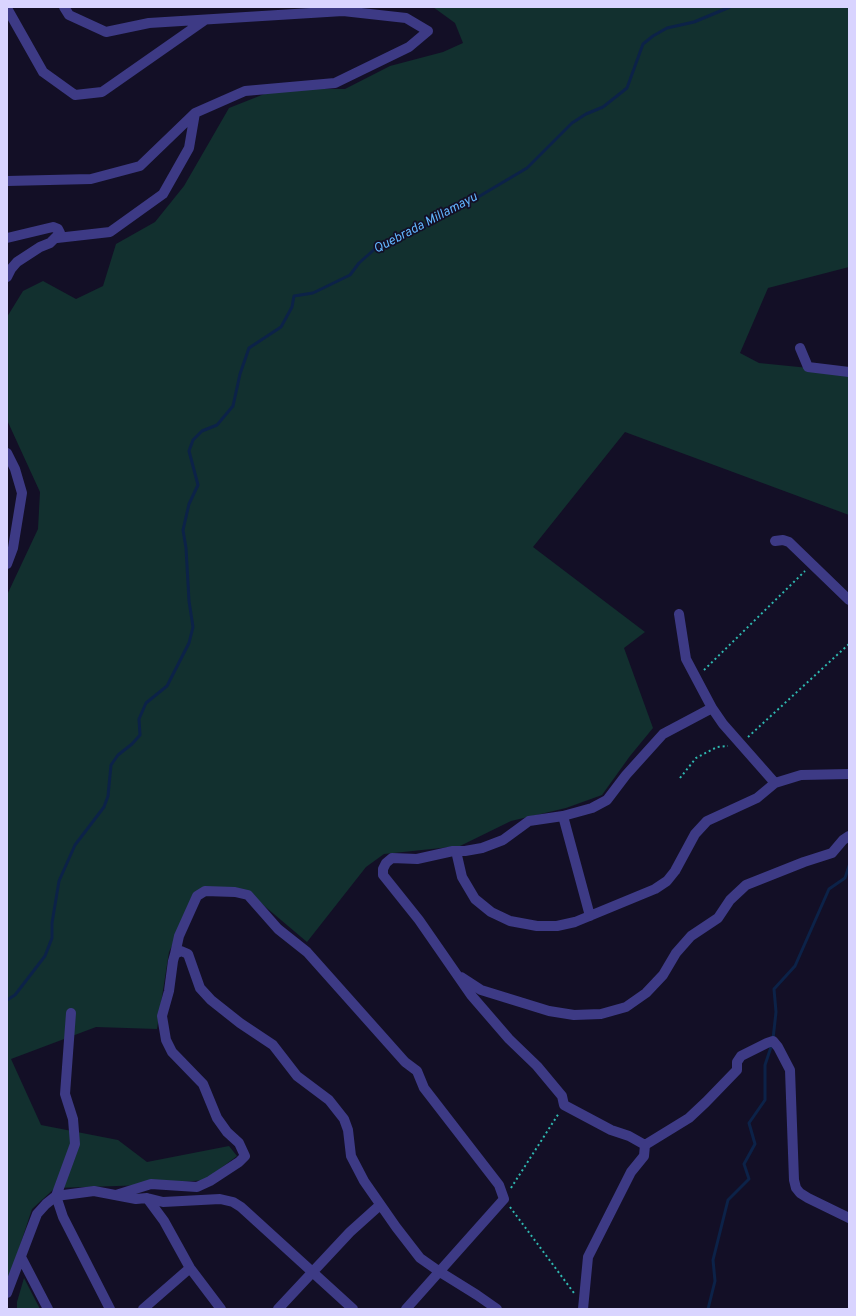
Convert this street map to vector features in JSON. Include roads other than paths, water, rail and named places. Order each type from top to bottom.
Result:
[{"type":"street","points":[[7,181],[91,179],[140,166],[195,113],[245,91],[335,83],[410,47],[428,31],[406,18],[343,11],[149,23],[106,32],[69,15],[64,7]]},
{"type":"street","points":[[8,10],[43,72],[75,95],[102,92],[206,19]]},
{"type":"street","points":[[8,273],[28,254],[57,238],[110,232],[164,194],[189,148],[195,113]]},
{"type":"street","points":[[7,238],[53,227],[58,229],[60,233],[57,238]]},
{"type":"street","points":[[800,348],[808,367],[849,372]]},
{"type":"street","points":[[7,453],[15,469],[22,493],[13,548],[7,564]]},
{"type":"street","points":[[775,541],[783,540],[789,542],[849,600]]},
{"type":"street","points":[[679,614],[686,659],[712,708],[723,724],[775,783]]},
{"type":"street","points":[[645,1145],[629,1136],[611,1130],[564,1105],[562,1096],[537,1066],[508,1039],[471,996],[419,920],[383,875],[383,869],[386,863],[392,858],[417,859],[456,851],[482,848],[503,840],[530,820],[563,816],[592,808],[607,800],[663,734],[712,708]]},
{"type":"street","points":[[456,851],[462,877],[475,899],[491,912],[510,921],[537,926],[557,926],[590,916],[655,889],[667,881],[675,871],[695,834],[707,821],[757,798],[775,783],[802,775],[849,774]]},
{"type":"street","points":[[563,816],[590,916]]},
{"type":"street","points":[[456,973],[481,990],[549,1011],[574,1015],[602,1014],[626,1006],[646,994],[664,975],[676,954],[692,936],[718,918],[730,900],[746,885],[832,852],[849,836]]},
{"type":"street","points":[[116,1195],[151,1184],[198,1187],[227,1170],[245,1156],[239,1143],[227,1132],[217,1118],[203,1084],[172,1052],[166,1040],[162,1026],[162,1016],[169,991],[179,936],[197,896],[205,892],[235,892],[248,895],[278,929],[307,952],[405,1062],[417,1071],[424,1088],[498,1185],[504,1199],[406,1309]]},
{"type":"street","points":[[175,954],[182,951],[188,954],[200,988],[211,1000],[240,1023],[273,1045],[297,1076],[329,1100],[344,1119],[348,1130],[351,1156],[380,1204],[420,1258],[497,1309]]},
{"type":"street","points":[[7,1293],[37,1214],[56,1196],[75,1144],[73,1119],[65,1094],[70,1013]]},
{"type":"street","points":[[645,1145],[689,1118],[737,1070],[737,1062],[741,1056],[767,1042],[773,1041],[778,1047],[790,1070],[794,1180],[796,1188],[800,1193],[849,1218]]},
{"type":"street","points":[[583,1307],[588,1257],[631,1172],[644,1156],[645,1145]]},
{"type":"street","points":[[56,1196],[94,1191],[136,1199],[147,1198],[163,1202],[220,1199],[233,1202],[241,1207],[354,1309]]},
{"type":"street","points":[[56,1196],[62,1217],[110,1309]]},
{"type":"street","points":[[147,1198],[164,1221],[190,1268],[220,1309]]},
{"type":"street","points":[[278,1309],[350,1232],[380,1204]]},
{"type":"street","points":[[21,1257],[48,1309]]},
{"type":"street","points":[[143,1309],[190,1268]]},
{"type":"waterway","name":"Quebrada Millamayu","points":[[7,1000],[15,995],[45,956],[52,938],[52,923],[59,881],[75,845],[104,807],[108,796],[111,765],[118,755],[132,744],[140,735],[139,719],[146,703],[167,686],[189,643],[193,627],[189,601],[186,548],[183,530],[189,504],[198,485],[189,451],[193,440],[202,431],[217,425],[233,406],[240,374],[249,348],[281,327],[292,307],[294,296],[313,293],[350,275],[359,263],[376,248],[414,232],[468,203],[527,168],[572,123],[586,114],[603,107],[627,88],[643,44],[653,36],[667,28],[694,22],[730,7]]},
{"type":"waterway","points":[[773,1039],[776,1012],[774,989],[795,966],[829,889],[845,878],[849,866]]},
{"type":"waterway","points":[[708,1309],[715,1281],[713,1260],[728,1200],[749,1179],[744,1164],[755,1144],[749,1123],[765,1100],[765,1065],[772,1044]]}]
